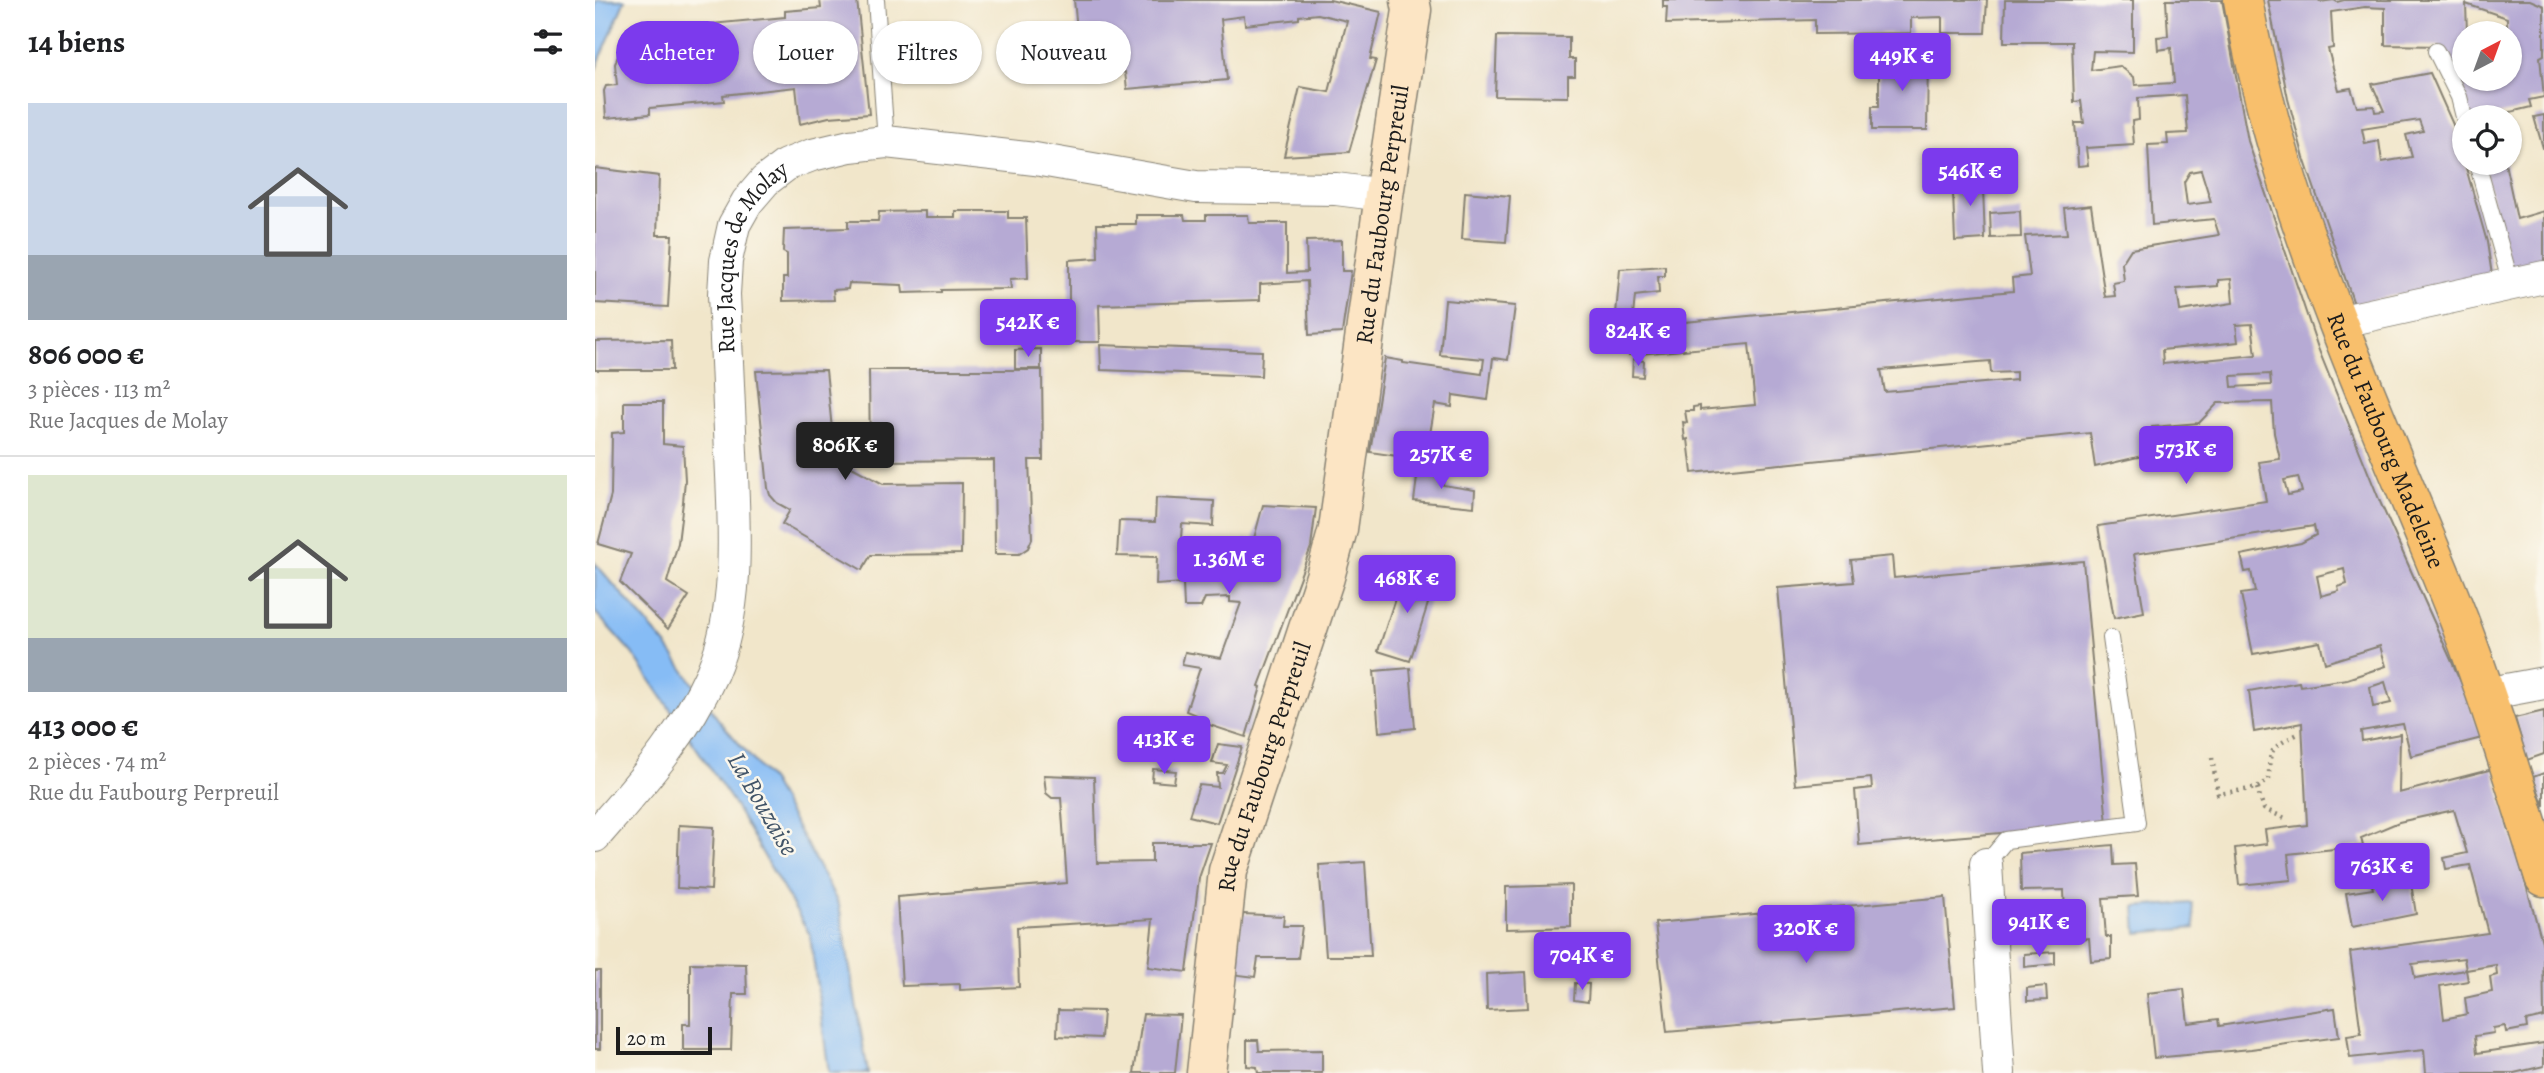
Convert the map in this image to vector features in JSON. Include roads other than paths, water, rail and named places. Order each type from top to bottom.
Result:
[{"type":"main road","name":"Rue du Faubourg Madeleine","points":[[2243,0],[2269,125],[2374,418],[2459,622],[2544,877]]},
{"type":"main road","name":"Rue du Faubourg Perpreuil","points":[[1206,1073],[1228,871],[1325,577],[1338,529],[1384,195],[1414,3]]},
{"type":"street","name":"Rue Jacques de Molay","points":[[595,836],[671,747],[711,673],[720,649],[732,580],[734,528],[724,294],[726,261],[734,225],[747,202],[765,181],[786,165],[812,155],[850,146],[885,142],[1035,159],[1196,187],[1336,189],[1384,195]]},
{"type":"street","points":[[2338,322],[2544,277]]},
{"type":"street","points":[[2485,694],[2544,682]]},
{"type":"street","points":[[1986,864],[1999,1073]]},
{"type":"lane","points":[[876,0],[885,142]]},
{"type":"lane","points":[[2435,51],[2461,105]]},
{"type":"lane","points":[[2480,175],[2511,284]]},
{"type":"lane","points":[[1986,864],[2006,840],[2137,823],[2111,638]]},
{"type":"water","points":[[597,0],[625,0],[595,71]]},
{"type":"water","name":"La Bouzaise","points":[[595,563],[667,646],[718,719],[771,781],[808,847],[839,905],[868,1073],[829,1073],[810,935],[731,799],[632,653],[595,612]]},
{"type":"water","points":[[2192,903],[2195,928],[2137,933],[2135,907]]}]
